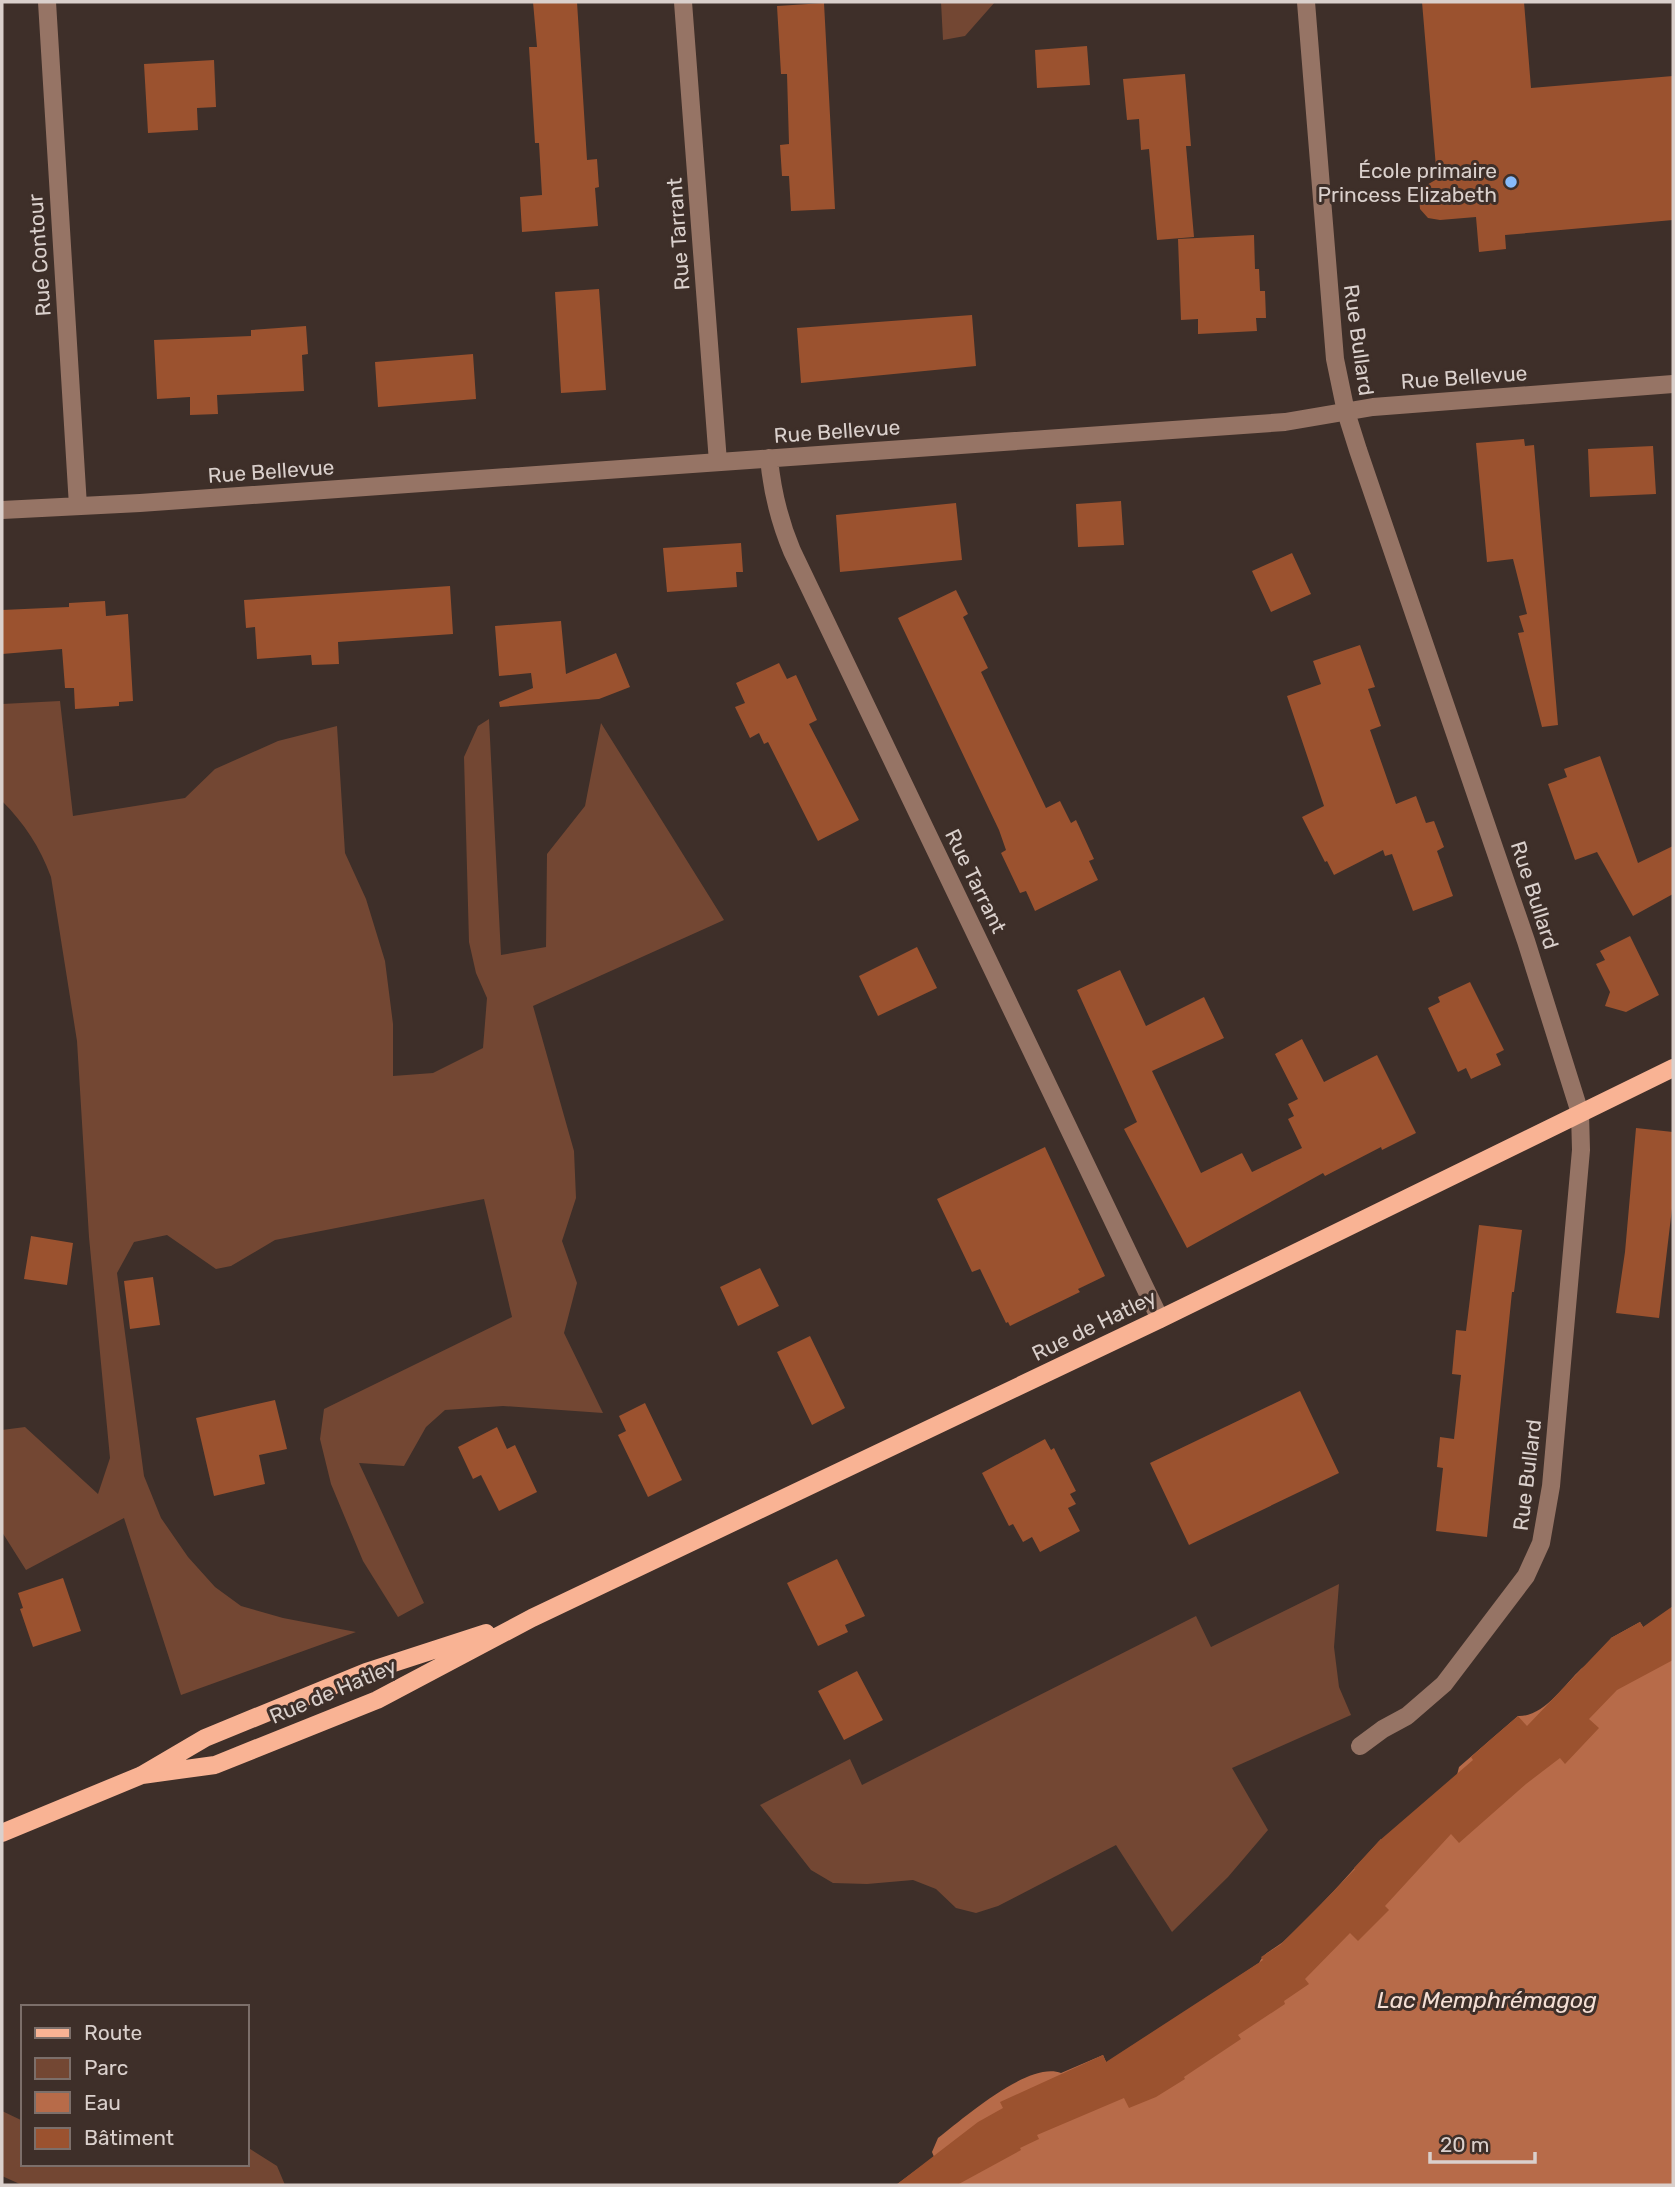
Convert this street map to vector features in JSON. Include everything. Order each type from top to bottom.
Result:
[{"type":"main road","name":"Rue de Hatley","points":[[142,1775],[215,1765],[377,1700],[532,1618],[1160,1319],[1673,1068]]},
{"type":"main road","name":"Rue de Hatley","points":[[2,1833],[142,1775],[205,1738],[366,1672],[532,1618]]},
{"type":"street","name":"Rue Contour","points":[[47,2],[78,506]]},
{"type":"street","name":"Rue Tarrant","points":[[683,2],[718,462]]},
{"type":"street","name":"Rue Bullard","points":[[1306,2],[1335,359],[1346,412],[1493,839],[1580,1113],[1581,1150],[1552,1472],[1541,1543],[1526,1576],[1444,1684],[1407,1716],[1360,1746]]},
{"type":"street","name":"Rue Bellevue","points":[[2,510],[140,503],[1272,423],[1373,407],[1673,384]]},
{"type":"street","name":"Rue Tarrant","points":[[769,458],[779,521],[792,551],[1160,1319]]},
{"type":"green space","points":[[941,2],[995,2],[965,36],[943,40]]},
{"type":"green space","points":[[60,701],[73,816],[185,798],[215,769],[278,741],[337,726],[345,853],[366,899],[385,961],[393,1024],[393,1076],[433,1073],[483,1048],[487,998],[476,973],[469,942],[464,757],[478,726],[489,719],[501,955],[546,947],[547,854],[585,806],[601,723],[724,920],[533,1006],[574,1151],[576,1198],[562,1241],[577,1283],[564,1333],[603,1413],[503,1406],[445,1410],[426,1427],[404,1466],[359,1463],[424,1603],[398,1617],[363,1561],[331,1484],[320,1439],[324,1409],[512,1317],[484,1199],[275,1240],[231,1266],[216,1269],[167,1235],[134,1242],[117,1273],[144,1476],[161,1518],[188,1557],[215,1587],[241,1606],[283,1618],[356,1632],[181,1695],[124,1518],[26,1570],[2,1532],[2,1430],[25,1427],[98,1494],[110,1458],[89,1237],[77,1041],[51,877],[31,836],[2,801],[2,704]]},
{"type":"green space","points":[[1339,1584],[1334,1647],[1339,1687],[1351,1715],[1232,1768],[1268,1830],[1228,1877],[1172,1932],[1116,1845],[998,1906],[976,1913],[956,1908],[936,1889],[913,1880],[867,1884],[833,1883],[811,1870],[760,1805],[850,1759],[862,1785],[1196,1616],[1211,1647]]},
{"type":"green space","points":[[2,2111],[21,2120],[21,2166],[248,2166],[248,2148],[277,2166],[285,2185],[22,2185],[2,2176]]},
{"type":"water","name":"Lac Memphrémagog","points":[[1673,1615],[1673,2185],[896,2185],[934,2157],[932,2152],[938,2138],[980,2105],[1014,2083],[1032,2075],[1061,2073],[1103,2055],[1107,2064],[1259,1963],[1309,1917],[1381,1839],[1385,1842],[1457,1775],[1459,1767],[1518,1716],[1527,1715],[1545,1706],[1581,1669],[1609,1649],[1611,1638],[1640,1622],[1645,1630]]},
{"type":"building","points":[[533,2],[577,2],[587,160],[597,159],[599,187],[595,188],[598,226],[522,232],[520,197],[542,195],[539,143],[535,143],[529,47],[537,47]]},
{"type":"building","points":[[1422,2],[1524,2],[1531,88],[1673,76],[1673,220],[1505,235],[1506,249],[1479,252],[1476,217],[1440,220],[1428,218],[1420,209],[1419,196],[1425,186],[1437,179]]},
{"type":"building","points":[[824,3],[835,209],[791,211],[789,176],[782,176],[780,145],[789,144],[787,74],[781,74],[777,6]]},
{"type":"building","points":[[1087,46],[1090,85],[1037,88],[1035,50]]},
{"type":"building","points":[[214,60],[216,107],[197,108],[198,130],[148,133],[144,64]]},
{"type":"building","points":[[1185,74],[1191,146],[1186,146],[1194,237],[1157,240],[1149,149],[1141,150],[1139,119],[1127,120],[1123,79]]},
{"type":"building","points":[[1254,235],[1255,269],[1259,269],[1260,291],[1265,291],[1266,318],[1256,318],[1257,331],[1198,334],[1198,319],[1181,320],[1178,239]]},
{"type":"building","points":[[599,289],[606,390],[561,393],[555,292]]},
{"type":"building","points":[[972,315],[976,366],[801,383],[797,328]]},
{"type":"building","points":[[306,326],[308,354],[302,355],[304,391],[217,395],[218,414],[190,415],[190,397],[157,399],[154,340],[251,336],[251,330]]},
{"type":"building","points":[[473,354],[476,399],[378,407],[375,362]]},
{"type":"building","points":[[1524,439],[1525,446],[1534,445],[1558,725],[1542,727],[1518,633],[1524,632],[1519,616],[1527,614],[1513,559],[1487,562],[1476,443]]},
{"type":"building","points":[[1653,446],[1656,494],[1590,497],[1588,449]]},
{"type":"building","points":[[1121,501],[1124,545],[1078,547],[1076,504]]},
{"type":"building","points":[[956,503],[962,560],[840,572],[836,515]]},
{"type":"building","points":[[741,543],[743,572],[736,572],[737,587],[667,592],[663,548]]},
{"type":"building","points":[[1292,553],[1311,594],[1271,612],[1252,571]]},
{"type":"building","points":[[450,586],[453,634],[338,642],[339,664],[312,665],[311,655],[257,659],[255,627],[246,628],[244,600]]},
{"type":"building","points":[[956,590],[968,614],[963,617],[988,668],[981,672],[1046,808],[1060,801],[1071,823],[1076,820],[1094,859],[1089,861],[1098,880],[1035,911],[1026,891],[1020,893],[1001,853],[1006,850],[999,830],[898,618]]},
{"type":"building","points":[[105,601],[106,616],[128,614],[133,701],[119,702],[119,706],[75,709],[74,688],[65,688],[62,649],[2,654],[2,610],[69,607],[69,603]]},
{"type":"building","points":[[561,621],[566,674],[616,653],[630,687],[599,699],[500,707],[499,702],[533,688],[531,673],[499,676],[495,626]]},
{"type":"building","points":[[1360,645],[1375,687],[1368,689],[1381,726],[1370,730],[1396,804],[1416,796],[1426,823],[1434,821],[1444,847],[1437,851],[1453,896],[1413,911],[1392,854],[1385,856],[1383,850],[1334,875],[1302,817],[1324,806],[1287,696],[1321,684],[1313,661]]},
{"type":"building","points":[[779,663],[787,679],[796,675],[817,720],[809,724],[859,820],[818,841],[768,742],[764,744],[759,733],[750,738],[735,707],[745,703],[736,683]]},
{"type":"building","points":[[1600,756],[1638,863],[1673,846],[1673,894],[1633,916],[1597,852],[1575,860],[1548,784],[1567,777],[1564,769]]},
{"type":"building","points":[[1630,936],[1659,995],[1626,1012],[1605,1006],[1610,992],[1596,964],[1605,960],[1600,951]]},
{"type":"building","points":[[917,947],[937,988],[878,1016],[859,976]]},
{"type":"building","points":[[1120,970],[1146,1026],[1204,997],[1224,1038],[1152,1071],[1201,1173],[1242,1153],[1252,1172],[1302,1148],[1288,1119],[1294,1116],[1288,1104],[1298,1099],[1275,1054],[1302,1039],[1324,1082],[1377,1055],[1416,1133],[1382,1150],[1381,1147],[1325,1176],[1323,1173],[1187,1248],[1124,1129],[1137,1122],[1077,990]]},
{"type":"building","points":[[1470,982],[1504,1050],[1496,1054],[1501,1065],[1471,1079],[1466,1068],[1458,1072],[1428,1008],[1440,1002],[1438,997]]},
{"type":"building","points":[[1636,1128],[1673,1132],[1673,1200],[1659,1318],[1616,1313],[1625,1252]]},
{"type":"building","points":[[1045,1147],[1105,1276],[1078,1289],[1080,1292],[1010,1326],[1006,1323],[980,1269],[972,1272],[937,1199]]},
{"type":"building","points":[[1479,1225],[1522,1230],[1512,1292],[1487,1537],[1436,1531],[1443,1468],[1437,1467],[1440,1437],[1454,1439],[1461,1375],[1452,1374],[1456,1330],[1466,1331]]},
{"type":"building","points":[[31,1236],[73,1243],[67,1285],[24,1279]]},
{"type":"building","points":[[760,1268],[779,1306],[738,1326],[720,1287]]},
{"type":"building","points":[[153,1277],[160,1325],[130,1329],[124,1281]]},
{"type":"building","points":[[810,1336],[845,1408],[812,1425],[777,1352]]},
{"type":"building","points":[[1300,1391],[1339,1473],[1189,1545],[1150,1463]]},
{"type":"building","points":[[275,1400],[287,1449],[259,1455],[265,1484],[214,1496],[196,1418]]},
{"type":"building","points":[[645,1403],[682,1480],[648,1497],[618,1435],[626,1431],[619,1416]]},
{"type":"building","points":[[497,1427],[507,1449],[515,1445],[537,1492],[499,1511],[481,1475],[473,1479],[458,1447]]},
{"type":"building","points":[[1045,1439],[1051,1450],[1054,1448],[1076,1491],[1070,1494],[1076,1504],[1068,1508],[1080,1531],[1040,1552],[1032,1537],[1023,1542],[1013,1524],[1009,1526],[982,1473]]},
{"type":"building","points":[[837,1559],[865,1616],[845,1625],[848,1632],[818,1646],[787,1583]]},
{"type":"building","points":[[63,1578],[81,1631],[33,1647],[20,1609],[23,1608],[18,1593]]},
{"type":"building","points":[[1673,1606],[1673,1660],[1617,1690],[1589,1719],[1599,1728],[1565,1764],[1560,1758],[1459,1843],[1451,1834],[1385,1906],[1389,1910],[1358,1941],[1350,1933],[1305,1979],[1309,1984],[1284,2001],[1285,2004],[1238,2035],[1241,2039],[1156,2097],[1129,2108],[1124,2098],[1037,2135],[1039,2139],[957,2185],[896,2185],[978,2122],[1003,2108],[1000,2102],[1103,2055],[1106,2062],[1263,1960],[1261,1957],[1280,1945],[1379,1841],[1473,1760],[1471,1757],[1490,1740],[1518,1716],[1527,1726],[1611,1638],[1640,1622],[1643,1627]]},
{"type":"building","points":[[857,1671],[883,1720],[844,1740],[818,1691]]},
{"type":"place","name":"École primaire Princess Elizabeth","points":[[1511,182]]}]
